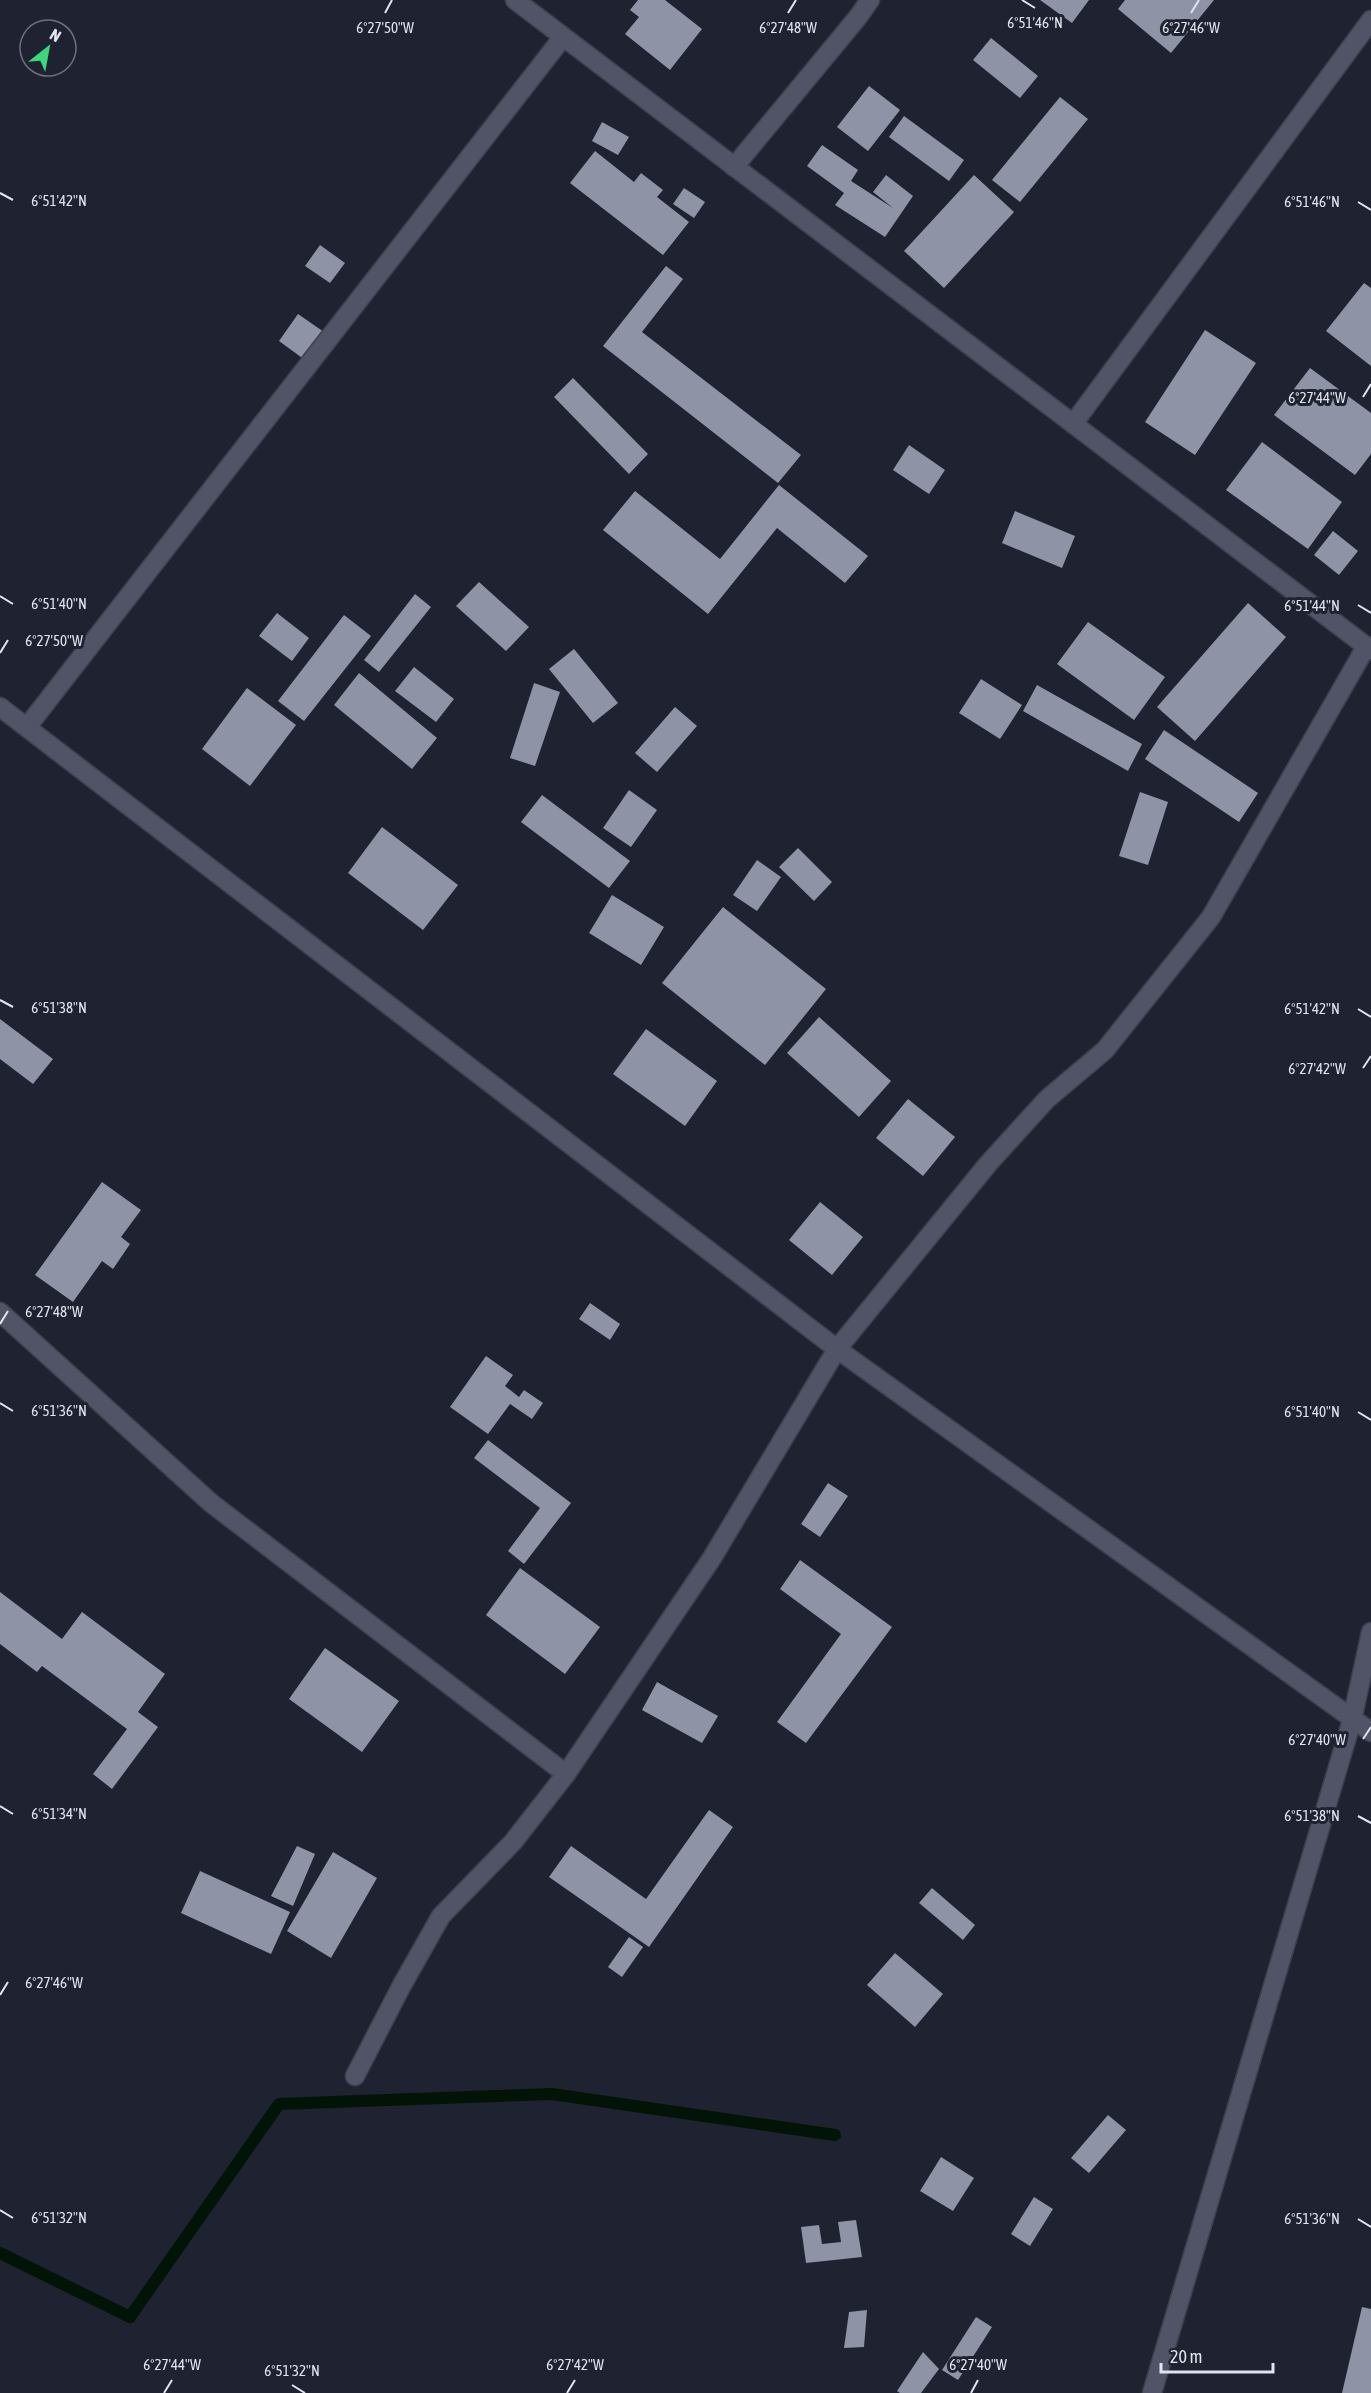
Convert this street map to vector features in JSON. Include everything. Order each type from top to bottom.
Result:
[{"type":"street","points":[[355,2076],[441,1916],[513,1842],[566,1774],[712,1558],[837,1349],[988,1164],[1047,1099],[1105,1050],[1211,917],[1369,649],[515,0]]},
{"type":"street","points":[[734,167],[870,0]]},
{"type":"street","points":[[1073,424],[1371,20]]},
{"type":"street","points":[[27,727],[563,37]]},
{"type":"street","points":[[0,706],[837,1349],[1371,1732]]},
{"type":"street","points":[[0,1312],[211,1503],[566,1774]]},
{"type":"street","points":[[1152,2393],[1352,1720],[1371,1632]]},
{"type":"building","points":[[638,0],[665,0],[702,29],[670,70],[625,34],[639,17],[630,10]]},
{"type":"building","points":[[1040,0],[1089,0],[1072,23]]},
{"type":"building","points":[[1125,0],[1214,0],[1171,53],[1118,9]]},
{"type":"building","points":[[991,38],[1038,76],[1020,98],[973,60]]},
{"type":"building","points":[[869,86],[900,110],[868,151],[837,127]]},
{"type":"building","points":[[1060,97],[1088,119],[1020,202],[992,180]]},
{"type":"building","points":[[904,116],[964,160],[949,181],[889,137]]},
{"type":"building","points":[[602,122],[629,137],[618,155],[592,141]]},
{"type":"building","points":[[822,145],[858,170],[851,181],[893,208],[873,192],[886,175],[913,196],[885,237],[835,205],[844,193],[807,166]]},
{"type":"building","points":[[595,151],[634,182],[641,173],[663,190],[657,197],[689,222],[663,255],[570,183]]},
{"type":"building","points":[[974,175],[1014,212],[944,288],[904,251]]},
{"type":"building","points":[[684,188],[705,202],[694,218],[673,204]]},
{"type":"building","points":[[320,245],[345,263],[330,283],[305,266]]},
{"type":"building","points":[[666,266],[683,279],[642,332],[801,455],[778,483],[603,346]]},
{"type":"building","points":[[1364,283],[1371,288],[1371,366],[1326,331]]},
{"type":"building","points":[[298,314],[324,332],[305,360],[279,341]]},
{"type":"building","points":[[1205,330],[1256,363],[1195,455],[1145,422]]},
{"type":"building","points":[[1310,368],[1371,413],[1371,454],[1355,475],[1274,415]]},
{"type":"building","points":[[573,378],[648,454],[629,474],[554,397]]},
{"type":"building","points":[[1262,442],[1342,502],[1308,549],[1226,490]]},
{"type":"building","points":[[909,445],[945,470],[929,494],[893,470]]},
{"type":"building","points":[[779,485],[868,556],[845,583],[777,528],[708,614],[603,530],[635,491],[720,559]]},
{"type":"building","points":[[1015,511],[1075,536],[1062,568],[1002,543]]},
{"type":"building","points":[[1333,531],[1358,551],[1339,575],[1314,555]]},
{"type":"building","points":[[479,582],[529,627],[506,651],[456,606]]},
{"type":"building","points":[[415,594],[431,607],[379,672],[364,660]]},
{"type":"building","points":[[1248,603],[1286,637],[1195,741],[1157,707]]},
{"type":"building","points":[[277,613],[309,638],[292,661],[259,636]]},
{"type":"building","points":[[344,615],[371,636],[304,721],[278,701]]},
{"type":"building","points":[[1088,622],[1165,677],[1134,720],[1057,664]]},
{"type":"building","points":[[574,649],[618,703],[593,723],[549,669]]},
{"type":"building","points":[[414,667],[454,699],[436,722],[395,691]]},
{"type":"building","points":[[359,673],[437,738],[412,769],[334,705]]},
{"type":"building","points":[[981,679],[1022,705],[1000,739],[959,713]]},
{"type":"building","points":[[534,683],[560,692],[535,766],[510,758]]},
{"type":"building","points":[[1037,685],[1142,744],[1128,771],[1023,711]]},
{"type":"building","points":[[247,688],[296,725],[250,786],[202,749]]},
{"type":"building","points":[[675,707],[697,726],[657,772],[635,753]]},
{"type":"building","points":[[1164,730],[1258,793],[1239,822],[1145,759]]},
{"type":"building","points":[[629,790],[657,810],[631,847],[603,828]]},
{"type":"building","points":[[1140,792],[1168,802],[1148,865],[1119,856]]},
{"type":"building","points":[[542,795],[630,861],[609,888],[521,822]]},
{"type":"building","points":[[382,827],[458,885],[423,930],[348,873]]},
{"type":"building","points":[[798,848],[832,882],[814,901],[779,867]]},
{"type":"building","points":[[757,860],[781,877],[757,911],[733,895]]},
{"type":"building","points":[[612,895],[664,927],[641,965],[589,933]]},
{"type":"building","points":[[723,907],[826,989],[765,1065],[662,983]]},
{"type":"building","points":[[819,1017],[891,1081],[859,1117],[787,1053]]},
{"type":"building","points":[[0,1019],[53,1059],[33,1084],[0,1059]]},
{"type":"building","points":[[646,1029],[717,1081],[685,1126],[613,1074]]},
{"type":"building","points":[[908,1099],[955,1137],[923,1176],[876,1138]]},
{"type":"building","points":[[102,1182],[141,1210],[121,1237],[130,1244],[113,1269],[102,1261],[73,1302],[35,1275]]},
{"type":"building","points":[[820,1202],[863,1237],[832,1275],[789,1240]]},
{"type":"building","points":[[590,1303],[620,1324],[610,1340],[579,1319]]},
{"type":"building","points":[[486,1356],[513,1375],[505,1386],[519,1397],[524,1390],[543,1403],[532,1419],[510,1404],[488,1434],[450,1407]]},
{"type":"building","points":[[488,1440],[571,1503],[524,1564],[508,1551],[540,1508],[474,1458]]},
{"type":"building","points":[[828,1483],[848,1496],[820,1537],[801,1524]]},
{"type":"building","points":[[800,1560],[892,1627],[806,1743],[777,1722],[841,1634],[780,1589]]},
{"type":"building","points":[[520,1568],[600,1627],[565,1674],[486,1615]]},
{"type":"building","points":[[0,1592],[62,1639],[82,1612],[165,1674],[138,1712],[158,1727],[112,1789],[93,1774],[127,1729],[42,1666],[37,1672],[0,1644]]},
{"type":"building","points":[[325,1648],[399,1701],[362,1752],[289,1699]]},
{"type":"building","points":[[657,1682],[718,1716],[702,1743],[642,1710]]},
{"type":"building","points":[[709,1810],[733,1827],[649,1947],[549,1877],[571,1846],[646,1899]]},
{"type":"building","points":[[297,1846],[315,1854],[293,1906],[271,1896]]},
{"type":"building","points":[[333,1852],[377,1878],[331,1958],[287,1931]]},
{"type":"building","points":[[200,1871],[290,1912],[271,1954],[181,1913]]},
{"type":"building","points":[[932,1888],[975,1925],[963,1940],[919,1903]]},
{"type":"building","points":[[629,1937],[643,1947],[622,1977],[608,1967]]},
{"type":"building","points":[[895,1953],[943,1994],[915,2027],[867,1985]]},
{"type":"building","points":[[1108,2115],[1126,2130],[1089,2173],[1071,2158]]},
{"type":"building","points":[[941,2157],[974,2178],[953,2211],[920,2191]]},
{"type":"building","points":[[1034,2197],[1053,2209],[1030,2246],[1011,2234]]},
{"type":"building","points":[[856,2220],[862,2257],[806,2263],[801,2227],[819,2225],[822,2244],[841,2242],[838,2222]]},
{"type":"building","points":[[1362,2307],[1371,2309],[1371,2393],[1342,2393]]},
{"type":"building","points":[[867,2310],[864,2347],[844,2348],[849,2312]]},
{"type":"building","points":[[976,2317],[992,2327],[958,2380],[942,2370]]},
{"type":"building","points":[[923,2352],[939,2369],[921,2393],[900,2393],[897,2391]]},
{"type":"waterway","points":[[0,2253],[130,2317],[279,2104],[552,2094],[835,2135]]}]
